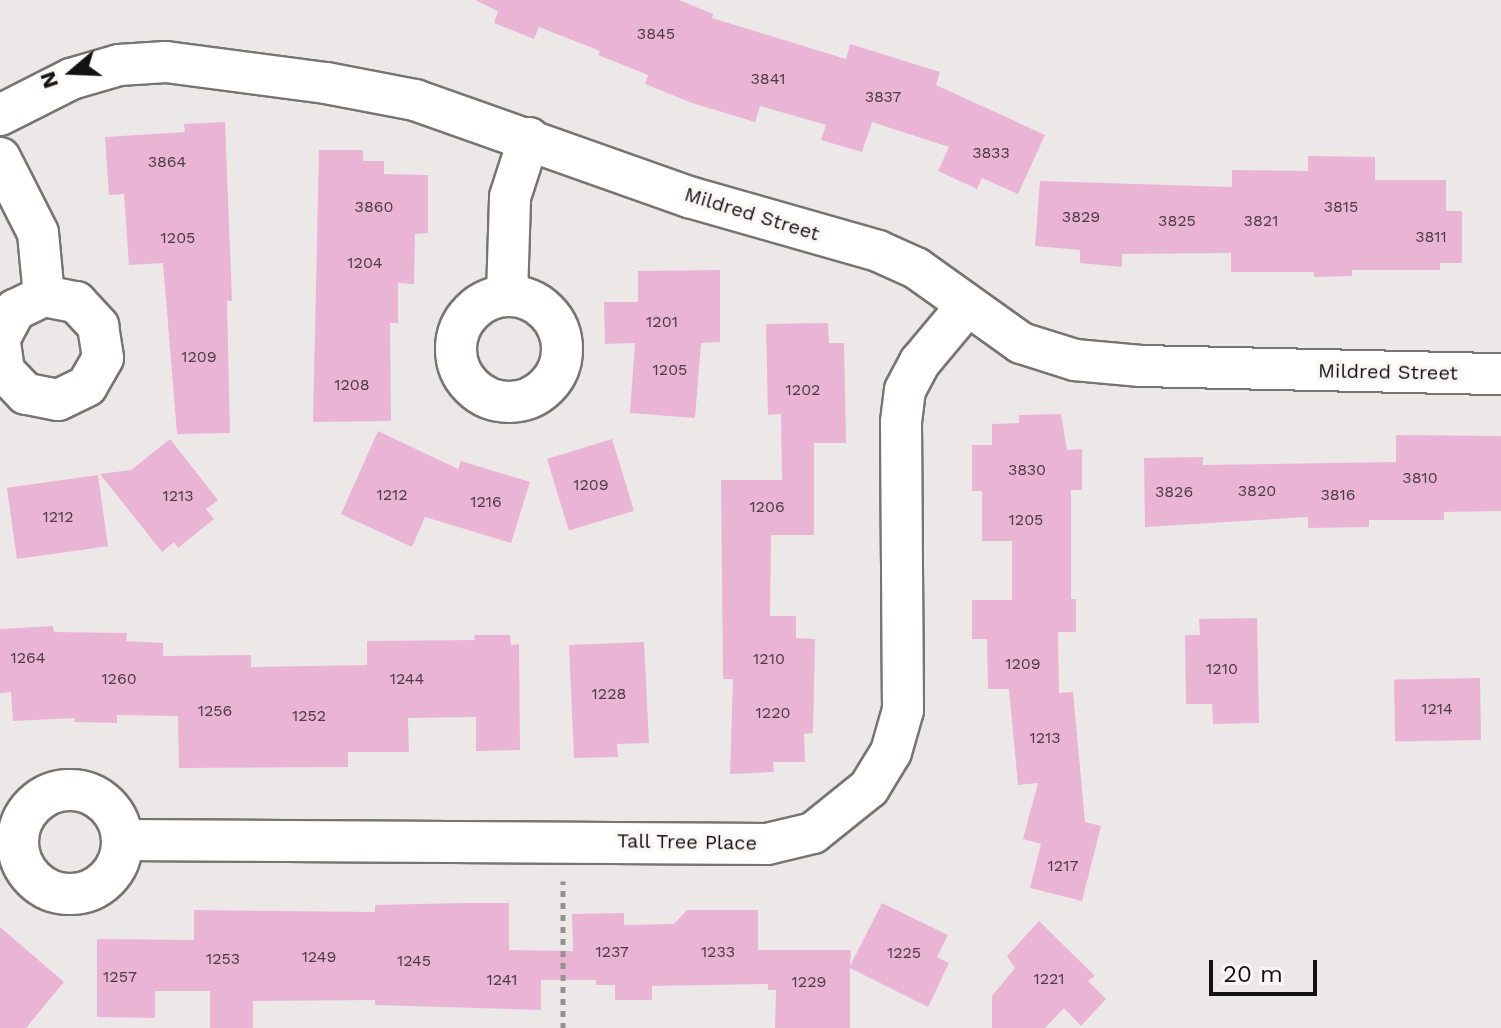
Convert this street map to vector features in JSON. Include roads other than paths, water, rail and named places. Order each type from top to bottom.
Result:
[{"type":"street","name":"Mildred Street","points":[[0,115],[71,79],[119,65],[166,62],[415,100],[689,197],[878,251],[916,268],[966,307],[1021,343],[1075,360],[1501,374]]},
{"type":"street","points":[[507,295],[510,197],[529,138]]},
{"type":"street","points":[[0,158],[38,233],[44,296]]},
{"type":"street","points":[[44,296],[76,302],[98,326],[103,358],[87,386],[58,400],[26,394],[4,371],[0,339],[15,310],[44,296]]},
{"type":"street","name":"Tall Tree Place","points":[[123,840],[767,844],[813,833],[869,788],[895,738],[903,710],[905,390],[920,362],[966,307]]},
{"type":"street","points":[[59,790],[82,791],[102,800],[116,818],[123,840],[108,879],[80,893],[49,891],[10,865],[23,817],[38,799],[59,790]]}]
